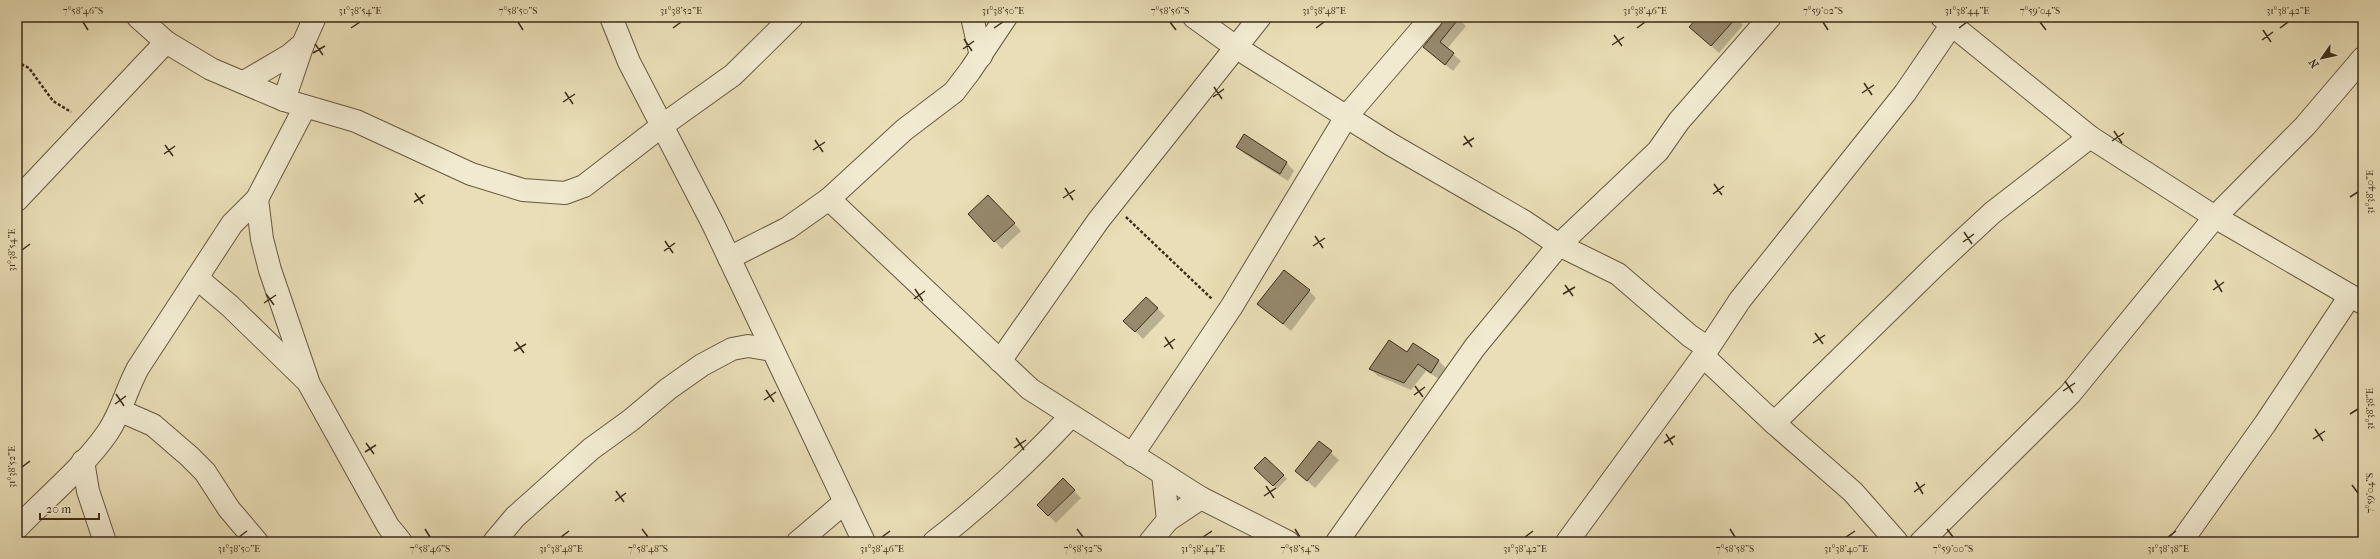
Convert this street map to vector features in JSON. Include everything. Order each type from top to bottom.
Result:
[{"type":"street","points":[[138,17],[166,42],[211,69],[284,100],[356,121],[471,174],[523,190],[565,193],[584,186],[663,125],[733,75],[792,17]]},
{"type":"street","points":[[284,100],[303,44],[315,17]]},
{"type":"street","points":[[610,17],[629,62],[663,125],[729,258],[864,542]]},
{"type":"street","points":[[972,17],[981,56]]},
{"type":"street","points":[[729,258],[788,228],[829,199],[904,130],[954,92],[981,56],[1006,17]]},
{"type":"street","points":[[1194,17],[1237,48],[1346,117],[1525,222],[1559,245],[1618,274],[1690,336],[1774,424],[1853,492],[1897,542]]},
{"type":"street","points":[[1000,361],[1112,204],[1237,48],[1260,17]]},
{"type":"street","points":[[1132,455],[1224,318],[1346,117],[1432,17]]},
{"type":"street","points":[[1337,542],[1476,348],[1559,245],[1658,151],[1679,121],[1770,17]]},
{"type":"street","points":[[1567,542],[1705,352],[1740,300],[1905,93],[1950,20],[2090,137],[2215,217],[2356,300],[2265,424],[2182,542]]},
{"type":"street","points":[[17,200],[166,42]]},
{"type":"street","points":[[244,82],[290,55],[303,44]]},
{"type":"street","points":[[1921,542],[2070,394],[2215,217],[2305,126],[2363,58]]},
{"type":"street","points":[[17,528],[83,462],[108,432],[121,411],[127,388],[138,368],[198,279],[232,224],[257,199],[305,107]]},
{"type":"street","points":[[1774,424],[1936,265],[1992,214],[2090,137]]},
{"type":"street","points":[[257,199],[262,239],[270,270],[309,384],[388,526],[401,542]]},
{"type":"street","points":[[829,199],[919,286],[1030,389],[1070,417],[1201,498],[1288,542]]},
{"type":"street","points":[[198,279],[230,306],[309,384]]},
{"type":"street","points":[[494,542],[515,517],[591,449],[697,369],[732,349],[748,346],[772,350]]},
{"type":"street","points":[[121,411],[153,425],[189,456],[205,472],[229,509],[257,542]]},
{"type":"street","points":[[934,542],[972,512],[1021,468],[1070,417]]},
{"type":"street","points":[[83,462],[88,491],[105,542]]},
{"type":"street","points":[[1163,474],[1168,520]]},
{"type":"street","points":[[1150,542],[1168,520],[1201,498]]},
{"type":"street","points":[[798,542],[845,502]]},
{"type":"path","points":[[17,62],[29,68],[53,101],[92,121]]},
{"type":"path","points":[[1112,204],[1204,289],[1224,318]]},
{"type":"building","points":[[1444,17],[1460,17],[1440,42],[1454,53],[1445,65],[1423,47],[1441,25]]},
{"type":"building","points":[[1698,17],[1737,17],[1711,46],[1689,27]]},
{"type":"building","points":[[1244,134],[1287,162],[1280,174],[1236,147]]},
{"type":"building","points":[[988,195],[1015,223],[994,242],[968,214]]},
{"type":"building","points":[[1284,270],[1310,290],[1283,324],[1257,304]]},
{"type":"building","points":[[1146,297],[1158,308],[1135,332],[1123,321]]},
{"type":"building","points":[[1389,340],[1407,352],[1413,343],[1439,360],[1431,373],[1418,364],[1404,383],[1369,369]]},
{"type":"building","points":[[1319,441],[1332,451],[1307,481],[1295,471]]},
{"type":"building","points":[[1265,457],[1284,475],[1273,486],[1254,468]]},
{"type":"building","points":[[1063,478],[1075,490],[1048,516],[1037,505]]}]
